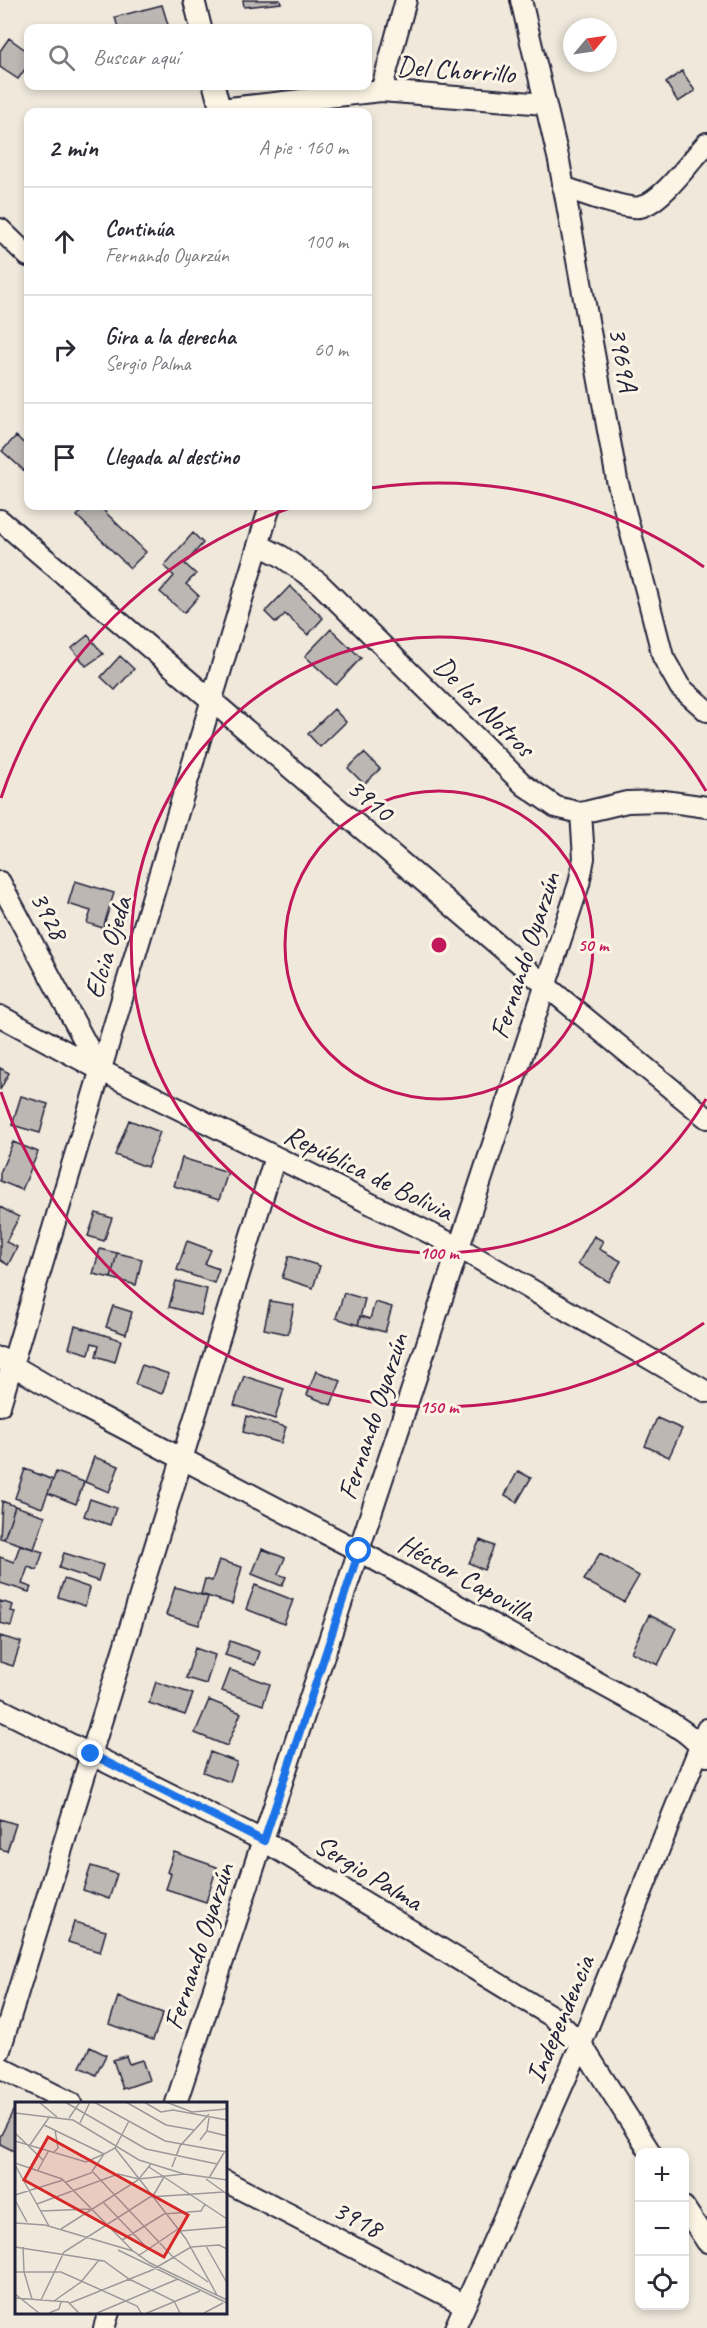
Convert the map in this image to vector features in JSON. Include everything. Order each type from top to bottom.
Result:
[{"type":"street","points":[[194,0],[200,24]]},
{"type":"street","points":[[381,91],[406,0]]},
{"type":"street","name":"3969A","points":[[521,0],[563,187],[617,480],[663,657],[680,687],[707,711]]},
{"type":"street","points":[[215,90],[219,108]]},
{"type":"street","name":"Del Chorrillo","points":[[244,108],[381,91],[545,104]]},
{"type":"street","points":[[563,187],[622,205],[640,207],[658,197],[707,142]]},
{"type":"street","points":[[0,229],[24,252]]},
{"type":"street","name":"Elcia Ojeda","points":[[0,1405],[6,1361],[100,1070],[269,510]]},
{"type":"street","name":"3910","points":[[0,520],[545,985],[707,1118]]},
{"type":"street","name":"De los Notros","points":[[258,545],[281,556],[319,583],[524,785],[556,807],[581,813],[627,802],[664,801],[707,807]]},
{"type":"street","name":"Fernando Oyarzún","points":[[176,2102],[579,884],[584,858],[581,813]]},
{"type":"street","name":"3928","points":[[0,882],[100,1070]]},
{"type":"street","name":"República de Bolivia","points":[[0,1016],[100,1070],[458,1247],[707,1392]]},
{"type":"street","points":[[0,2050],[275,1157]]},
{"type":"street","name":"Héctor Capovilla","points":[[6,1361],[87,1409],[359,1551],[668,1720],[705,1744]]},
{"type":"street","name":"Sergio Palma","points":[[0,1709],[264,1841],[553,2017],[581,2044],[647,2148]]},
{"type":"street","name":"Independencia","points":[[455,2328],[581,2044],[705,1744]]},
{"type":"street","points":[[0,2067],[69,2102]]},
{"type":"street","name":"3918","points":[[226,2182],[465,2305]]},
{"type":"street","points":[[689,2215],[707,2242]]},
{"type":"street","points":[[104,2328],[109,2313]]},
{"type":"building","points":[[243,0],[280,0],[281,3],[244,7]]},
{"type":"building","points":[[162,5],[168,24],[117,24],[115,17]]},
{"type":"building","points":[[9,38],[24,49],[24,71],[18,79],[0,67],[0,51]]},
{"type":"building","points":[[682,71],[695,91],[678,102],[666,83]]},
{"type":"building","points":[[16,436],[24,443],[24,470],[2,451]]},
{"type":"building","points":[[83,510],[103,510],[146,552],[130,568],[77,516]]},
{"type":"building","points":[[193,533],[203,543],[185,564],[196,574],[186,584],[199,596],[184,613],[160,592],[174,576],[164,566]]},
{"type":"building","points":[[290,586],[323,618],[308,635],[285,614],[276,623],[265,612]]},
{"type":"building","points":[[331,629],[361,658],[336,685],[305,656]]},
{"type":"building","points":[[88,635],[103,654],[86,666],[72,648]]},
{"type":"building","points":[[120,656],[134,669],[115,690],[101,677]]},
{"type":"building","points":[[334,709],[346,722],[320,747],[308,734]]},
{"type":"building","points":[[364,753],[380,769],[364,784],[348,768]]},
{"type":"building","points":[[75,881],[114,893],[103,928],[87,923],[91,911],[68,904]]},
{"type":"building","points":[[0,1068],[9,1073],[0,1090]]},
{"type":"building","points":[[21,1096],[48,1104],[40,1133],[12,1125]]},
{"type":"building","points":[[129,1120],[160,1132],[147,1167],[115,1155]]},
{"type":"building","points":[[13,1142],[38,1152],[22,1190],[0,1181],[0,1173]]},
{"type":"building","points":[[182,1158],[228,1172],[219,1200],[174,1186]]},
{"type":"building","points":[[0,1207],[19,1217],[6,1242],[17,1247],[8,1265],[0,1260]]},
{"type":"building","points":[[96,1213],[112,1218],[104,1241],[88,1236]]},
{"type":"building","points":[[594,1236],[603,1241],[599,1249],[621,1261],[609,1282],[578,1264]]},
{"type":"building","points":[[187,1241],[211,1250],[205,1264],[219,1269],[214,1283],[177,1270]]},
{"type":"building","points":[[100,1249],[117,1253],[111,1278],[93,1274]]},
{"type":"building","points":[[117,1253],[142,1259],[136,1285],[111,1278]]},
{"type":"building","points":[[289,1256],[320,1266],[313,1288],[282,1278]]},
{"type":"building","points":[[176,1281],[207,1289],[201,1315],[169,1307]]},
{"type":"building","points":[[344,1293],[365,1299],[358,1325],[336,1318]]},
{"type":"building","points":[[270,1301],[294,1305],[288,1334],[264,1329]]},
{"type":"building","points":[[375,1302],[392,1307],[385,1332],[358,1325],[360,1316],[370,1319]]},
{"type":"building","points":[[113,1306],[132,1312],[126,1334],[106,1327]]},
{"type":"building","points":[[75,1326],[121,1340],[115,1362],[96,1356],[99,1345],[92,1343],[89,1354],[69,1348]]},
{"type":"building","points":[[142,1365],[169,1374],[162,1394],[135,1384]]},
{"type":"building","points":[[316,1371],[341,1381],[331,1405],[307,1395]]},
{"type":"building","points":[[244,1376],[284,1389],[275,1419],[234,1405]]},
{"type":"building","points":[[247,1416],[286,1427],[281,1443],[243,1432]]},
{"type":"building","points":[[657,1418],[682,1429],[669,1457],[645,1446]]},
{"type":"building","points":[[94,1457],[119,1466],[109,1492],[85,1482]]},
{"type":"building","points":[[25,1469],[53,1480],[42,1508],[15,1498]]},
{"type":"building","points":[[518,1471],[531,1478],[517,1502],[505,1495]]},
{"type":"building","points":[[56,1472],[84,1482],[76,1504],[48,1493]]},
{"type":"building","points":[[90,1499],[116,1508],[110,1525],[84,1516]]},
{"type":"building","points":[[2,1501],[15,1506],[4,1539],[0,1538]]},
{"type":"building","points":[[15,1506],[45,1516],[34,1549],[4,1539]]},
{"type":"building","points":[[480,1540],[494,1546],[484,1570],[469,1563]]},
{"type":"building","points":[[20,1545],[43,1552],[37,1570],[28,1567],[22,1584],[31,1587],[29,1592],[0,1583],[0,1557],[14,1562]]},
{"type":"building","points":[[262,1549],[285,1558],[278,1574],[286,1577],[282,1586],[252,1574]]},
{"type":"building","points":[[64,1553],[103,1565],[98,1581],[59,1568]]},
{"type":"building","points":[[600,1553],[639,1576],[624,1602],[584,1580]]},
{"type":"building","points":[[219,1560],[242,1567],[232,1604],[201,1594],[205,1579],[212,1581]]},
{"type":"building","points":[[64,1579],[90,1588],[85,1606],[58,1597]]},
{"type":"building","points":[[255,1585],[293,1600],[284,1624],[246,1609]]},
{"type":"building","points":[[175,1587],[208,1597],[199,1625],[166,1615]]},
{"type":"building","points":[[0,1601],[13,1605],[11,1611],[15,1612],[11,1626],[0,1623]]},
{"type":"building","points":[[649,1615],[676,1628],[658,1665],[631,1652]]},
{"type":"building","points":[[0,1636],[21,1642],[13,1666],[0,1662]]},
{"type":"building","points":[[230,1641],[260,1652],[255,1665],[225,1655]]},
{"type":"building","points":[[195,1648],[215,1655],[206,1684],[186,1678]]},
{"type":"building","points":[[230,1670],[270,1684],[263,1705],[222,1691]]},
{"type":"building","points":[[156,1682],[193,1694],[185,1715],[149,1703]]},
{"type":"building","points":[[209,1700],[241,1713],[227,1746],[195,1733]]},
{"type":"building","points":[[210,1752],[237,1762],[230,1782],[203,1772]]},
{"type":"building","points":[[0,1819],[16,1824],[7,1851],[0,1849]]},
{"type":"building","points":[[174,1852],[217,1867],[206,1902],[166,1889],[171,1874],[167,1872]]},
{"type":"building","points":[[91,1866],[117,1874],[109,1899],[83,1890]]},
{"type":"building","points":[[74,1922],[106,1931],[100,1952],[68,1942]]},
{"type":"building","points":[[118,1997],[163,2013],[153,2040],[109,2024]]},
{"type":"building","points":[[90,2047],[106,2055],[96,2075],[80,2067]]},
{"type":"building","points":[[126,2056],[129,2064],[142,2060],[149,2080],[123,2089],[113,2060]]},
{"type":"building","points":[[13,2111],[15,2112],[15,2152],[0,2144],[0,2137]]},
{"type":"route","points":[[91,1754],[264,1841],[359,1551]]}]
